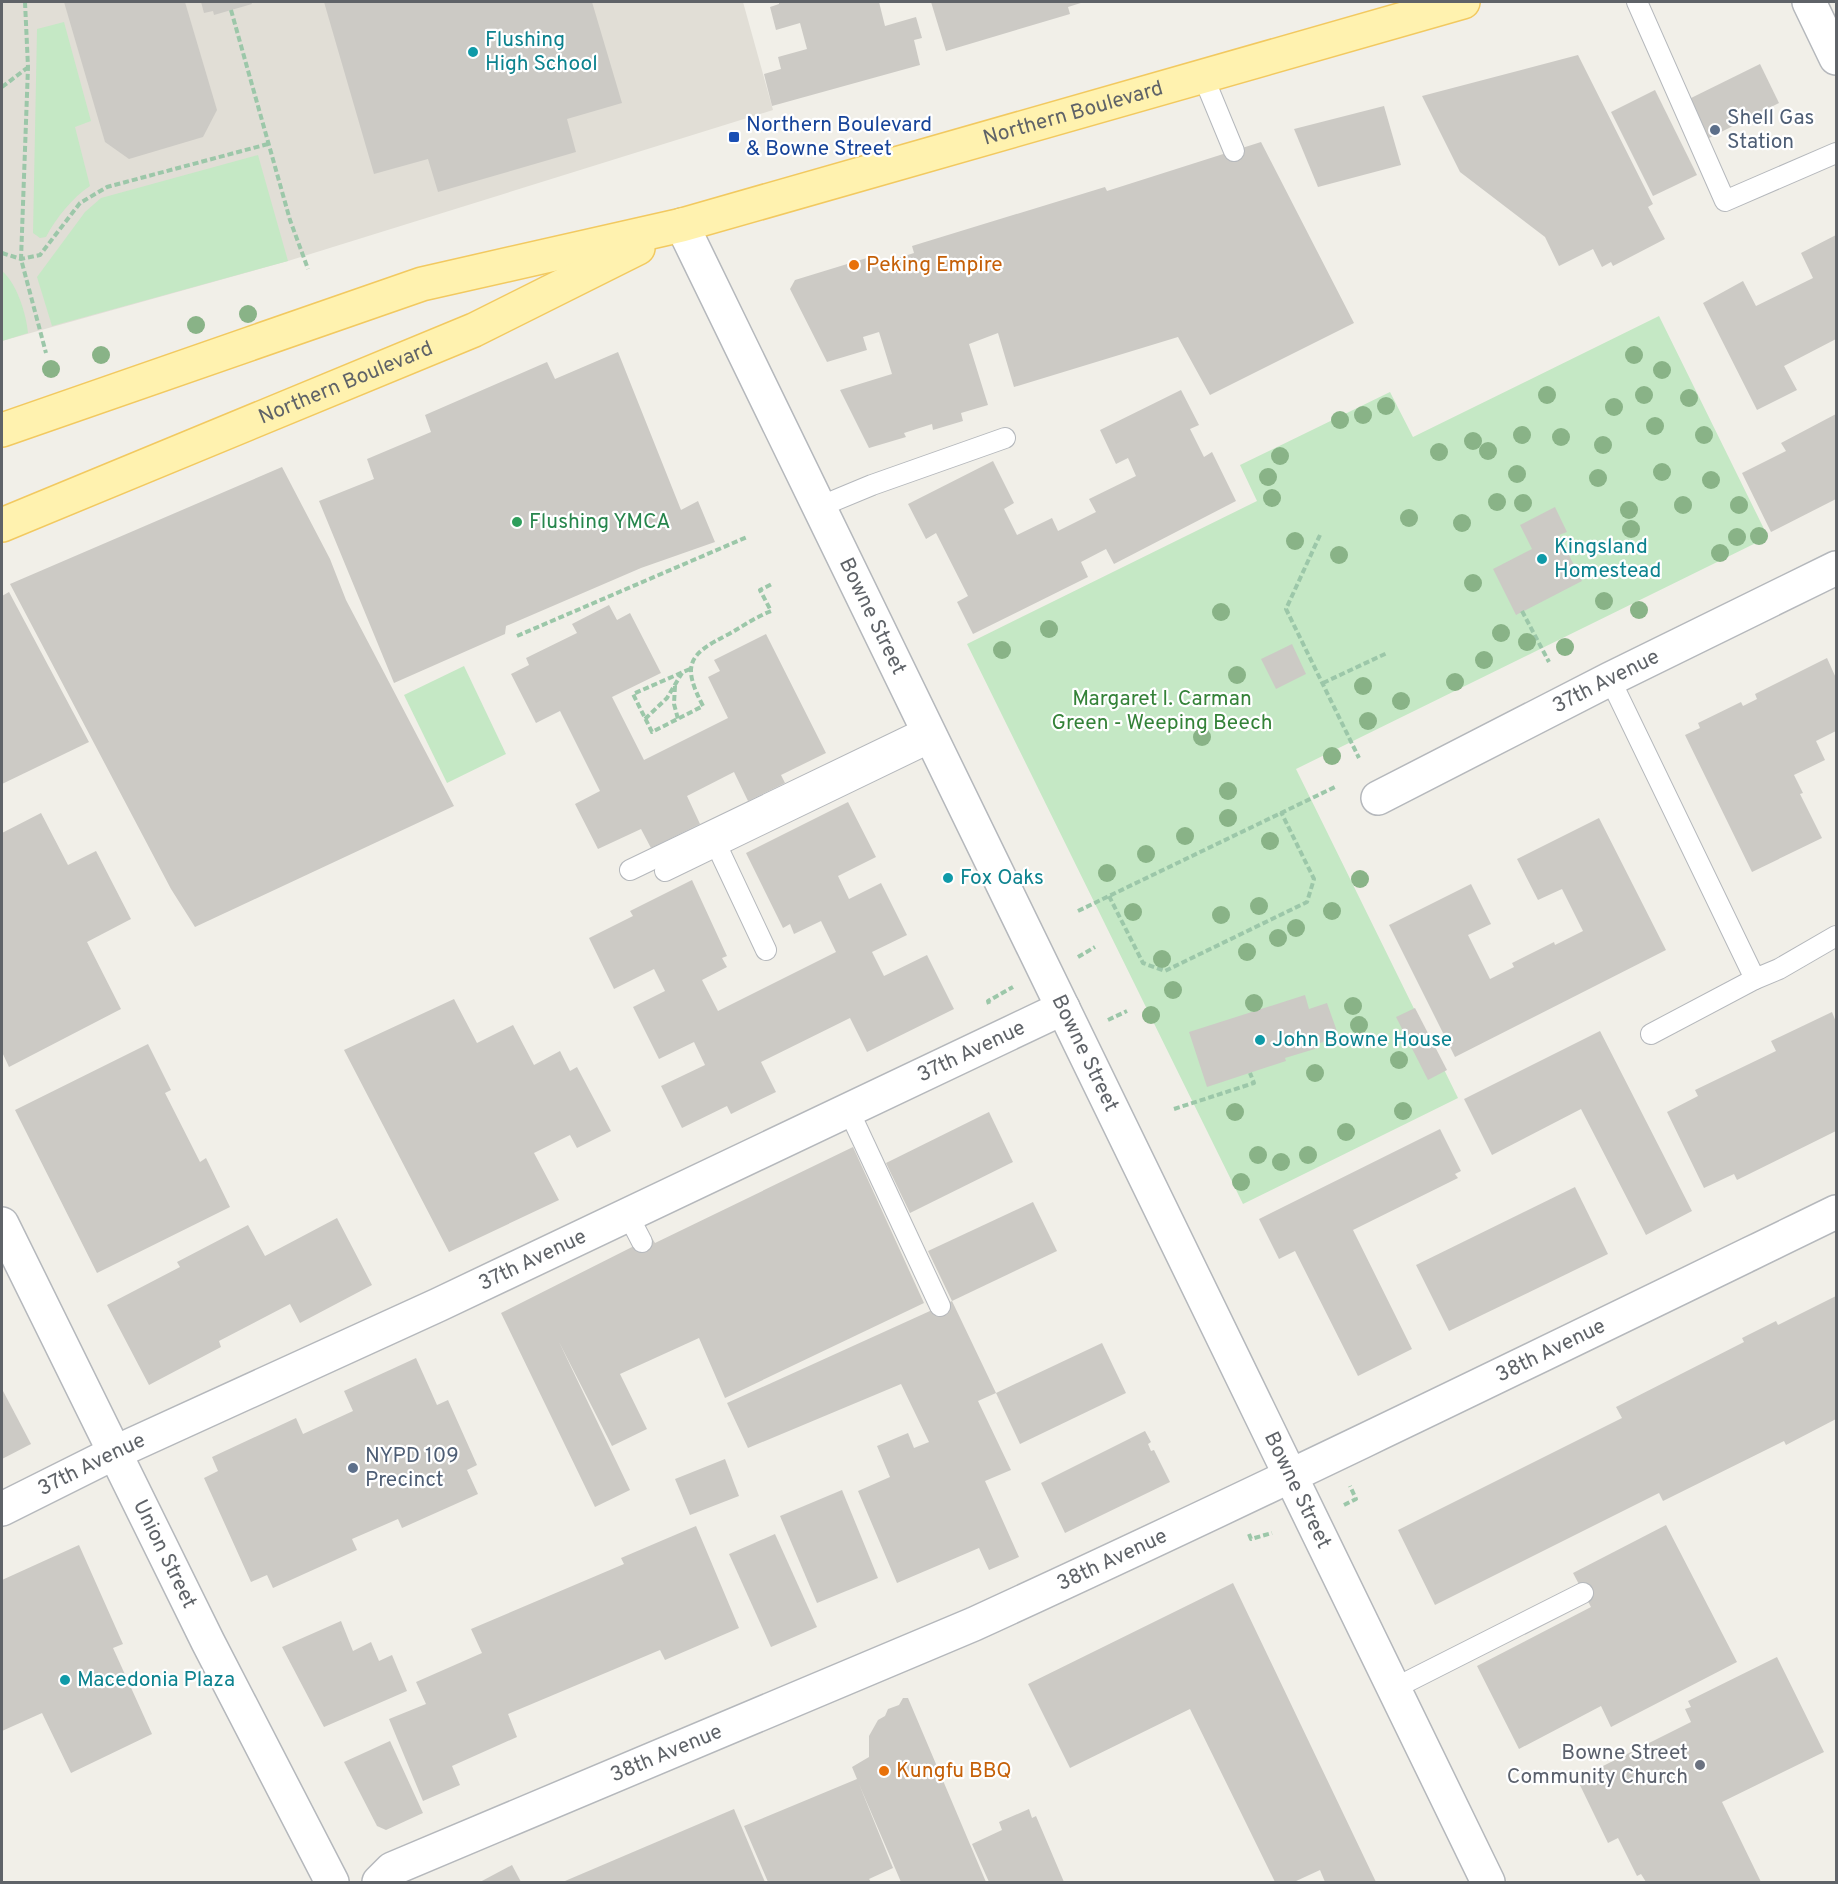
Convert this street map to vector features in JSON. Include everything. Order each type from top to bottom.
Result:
[{"type":"main road","name":"Northern Boulevard","points":[[2,430],[422,284],[682,225],[1463,2]]},
{"type":"main road","name":"Northern Boulevard","points":[[2,525],[474,330],[682,225]]},
{"type":"street","points":[[1809,2],[1836,58]]},
{"type":"street","name":"Bowne Street","points":[[682,225],[1289,1478],[1488,1882]]},
{"type":"street","name":"37th Avenue","points":[[1378,798],[1610,679],[1836,568]]},
{"type":"street","name":"37th Avenue","points":[[2,1509],[117,1452],[635,1229],[849,1111],[1063,1008]]},
{"type":"street","name":"38th Avenue","points":[[379,1882],[392,1869],[974,1624],[1289,1478],[1836,1212]]},
{"type":"street","name":"Union Street","points":[[2,1224],[117,1452],[208,1642],[332,1882]]},
{"type":"lane","points":[[1638,2],[1725,201],[1836,153]]},
{"type":"lane","points":[[1203,76],[1234,150]]},
{"type":"lane","points":[[819,507],[872,485],[1005,438]]},
{"type":"lane","points":[[1610,679],[1755,979]]},
{"type":"lane","points":[[665,871],[930,734]]},
{"type":"lane","points":[[630,870],[930,734]]},
{"type":"lane","points":[[717,846],[766,950]]},
{"type":"lane","points":[[1651,1034],[1755,979],[1779,969],[1836,936]]},
{"type":"lane","points":[[849,1111],[940,1306]]},
{"type":"lane","points":[[1393,1689],[1583,1593]]},
{"type":"path","points":[[25,2],[28,67],[21,259],[46,353]]},
{"type":"path","points":[[231,10],[268,144],[308,269]]},
{"type":"path","points":[[2,87],[28,67]]},
{"type":"path","points":[[2,253],[21,259],[40,255],[80,203],[107,187],[268,144]]},
{"type":"path","points":[[1320,535],[1286,609],[1359,758]]},
{"type":"path","points":[[517,636],[747,537]]},
{"type":"path","points":[[690,669],[633,694],[652,732],[703,706],[694,689],[690,669],[692,659],[700,649],[771,611],[760,590],[772,584]]},
{"type":"path","points":[[1522,611],[1549,662]]},
{"type":"path","points":[[1323,683],[1387,653]]},
{"type":"path","points":[[645,719],[667,698],[683,672]]},
{"type":"path","points":[[675,686],[674,704],[678,719]]},
{"type":"path","points":[[1078,911],[1336,786]]},
{"type":"path","points":[[1109,896],[1143,963],[1166,971],[1307,902],[1314,879],[1281,812]]},
{"type":"path","points":[[1071,960],[1095,947]]},
{"type":"path","points":[[1102,1023],[1126,1011]]},
{"type":"path","points":[[1174,1109],[1254,1083],[1250,1073]]},
{"type":"path","points":[[1344,1505],[1356,1499],[1349,1485]]},
{"type":"path","points":[[1246,1526],[1251,1539],[1272,1533]]},
{"type":"shaded area","points":[[2,2],[743,2],[773,110],[288,261],[2,341]]},
{"type":"green space","points":[[64,22],[91,121],[75,127],[90,186],[65,209],[46,237],[40,238],[33,233],[37,29]]},
{"type":"green space","points":[[258,155],[288,261],[52,326],[37,277],[85,212],[101,198]]},
{"type":"green space","points":[[2,271],[12,283],[20,299],[28,333],[2,341]]},
{"type":"green space","name":"Margaret I. Carman Green - Weeping Beech","points":[[1659,316],[1768,537],[1296,769],[1458,1098],[1243,1204],[967,644],[1257,501],[1240,465],[1390,392],[1413,437]]},
{"type":"green space","points":[[464,666],[506,754],[447,783],[404,695]]},
{"type":"building","points":[[64,2],[185,2],[217,110],[203,137],[129,159],[105,142]]},
{"type":"building","points":[[201,2],[251,2],[252,4],[214,15],[213,11],[204,13]]},
{"type":"building","name":"Flushing High School","points":[[324,2],[592,2],[622,103],[567,119],[576,152],[438,192],[428,159],[374,174]]},
{"type":"building","points":[[779,2],[879,2],[885,26],[916,17],[922,38],[914,40],[920,65],[772,106],[764,74],[781,69],[778,57],[807,49],[800,23],[776,30],[770,7]]},
{"type":"building","points":[[931,2],[1084,2],[1068,7],[1070,14],[946,51]]},
{"type":"building","points":[[1578,55],[1653,204],[1648,207],[1665,239],[1613,266],[1611,262],[1602,267],[1593,249],[1559,266],[1545,237],[1460,172],[1422,96]]},
{"type":"building","points":[[1760,64],[1779,103],[1707,139],[1687,100]]},
{"type":"building","points":[[1655,90],[1697,175],[1653,196],[1611,112]]},
{"type":"building","points":[[1384,106],[1401,165],[1318,187],[1294,129]]},
{"type":"building","points":[[1261,142],[1354,323],[1210,395],[1178,337],[1014,387],[998,333],[969,344],[988,405],[961,413],[963,421],[933,430],[932,424],[904,433],[906,437],[869,448],[840,390],[892,374],[879,332],[863,337],[867,350],[827,362],[790,289],[795,280],[870,257],[873,266],[914,253],[912,246],[1105,187],[1107,191]]},
{"type":"building","points":[[1836,235],[1836,339],[1784,366],[1797,390],[1757,410],[1703,303],[1743,281],[1756,306],[1813,278],[1801,253]]},
{"type":"building","name":"Flushing YMCA","points":[[618,352],[681,510],[698,501],[715,542],[641,568],[506,626],[505,634],[394,683],[319,501],[374,479],[367,459],[431,432],[425,415],[547,362],[555,379]]},
{"type":"building","points":[[1181,390],[1199,425],[1190,429],[1204,457],[1212,452],[1236,501],[1114,564],[1106,549],[1081,562],[1088,577],[973,634],[957,602],[968,596],[936,533],[926,539],[908,504],[993,461],[1014,503],[1004,509],[1017,535],[1052,518],[1058,531],[1096,512],[1089,499],[1136,476],[1128,458],[1116,464],[1100,430]]},
{"type":"building","points":[[1836,414],[1836,499],[1771,532],[1742,473],[1786,451],[1781,443]]},
{"type":"building","points":[[282,467],[330,559],[346,600],[454,806],[195,927],[171,889],[10,584]]},
{"type":"building","name":"Kingsland Homestead","points":[[1555,507],[1567,532],[1559,535],[1582,581],[1516,615],[1493,569],[1532,549],[1520,525]]},
{"type":"building","points":[[9,592],[89,742],[2,784],[2,596]]},
{"type":"building","points":[[609,605],[617,620],[630,613],[661,673],[612,697],[644,760],[728,718],[708,677],[720,671],[714,660],[766,634],[826,753],[781,775],[785,783],[748,801],[734,772],[687,796],[700,824],[651,848],[641,829],[598,849],[575,804],[600,791],[560,711],[536,723],[511,674],[529,665],[526,658],[577,633],[572,624]]},
{"type":"building","points":[[1292,644],[1306,674],[1276,689],[1261,659]]},
{"type":"building","points":[[1827,658],[1836,678],[1836,731],[1816,741],[1825,760],[1794,775],[1803,793],[1800,794],[1822,838],[1752,872],[1685,735],[1700,728],[1698,723],[1741,702],[1743,706],[1757,699],[1755,694]]},
{"type":"building","points":[[848,802],[876,857],[838,876],[849,899],[881,883],[907,935],[872,952],[884,976],[927,955],[954,1009],[867,1052],[850,1018],[761,1062],[776,1092],[731,1114],[727,1106],[682,1128],[661,1086],[705,1065],[694,1042],[659,1059],[633,1007],[665,991],[654,969],[614,989],[589,938],[633,916],[630,911],[692,880],[727,956],[722,958],[727,967],[702,980],[718,1011],[836,952],[821,921],[794,934],[790,924],[783,928],[746,853]]},
{"type":"building","points":[[41,813],[68,865],[96,851],[131,919],[87,942],[121,1009],[9,1067],[2,1052],[2,833]]},
{"type":"building","points":[[1599,818],[1666,950],[1455,1057],[1389,925],[1471,884],[1491,924],[1468,935],[1490,979],[1514,967],[1512,963],[1554,942],[1555,945],[1583,931],[1562,889],[1538,900],[1517,859]]},
{"type":"building","name":"John Bowne House","points":[[1305,995],[1309,1009],[1327,1003],[1339,1037],[1317,1044],[1318,1048],[1285,1058],[1286,1061],[1207,1087],[1189,1032]]},
{"type":"building","points":[[454,999],[477,1043],[513,1025],[534,1065],[560,1051],[570,1071],[577,1067],[611,1131],[577,1148],[570,1135],[534,1153],[559,1200],[449,1252],[344,1050]]},
{"type":"building","points":[[1415,1008],[1447,1070],[1428,1080],[1396,1017]]},
{"type":"building","points":[[1832,1012],[1836,1022],[1836,1131],[1737,1180],[1734,1174],[1704,1188],[1667,1112],[1698,1096],[1695,1090],[1776,1051],[1771,1041]]},
{"type":"building","points":[[1600,1031],[1692,1211],[1646,1235],[1581,1109],[1492,1155],[1464,1099]]},
{"type":"building","points":[[148,1044],[171,1090],[165,1093],[200,1162],[206,1158],[230,1207],[97,1273],[15,1110]]},
{"type":"building","points":[[989,1112],[1013,1162],[910,1213],[886,1163]]},
{"type":"building","points":[[1440,1129],[1461,1171],[1455,1174],[1458,1178],[1353,1230],[1412,1349],[1358,1376],[1295,1251],[1279,1259],[1259,1219]]},
{"type":"building","points":[[853,1147],[924,1303],[725,1398],[699,1338],[620,1374],[647,1429],[612,1446],[559,1342],[630,1490],[595,1507],[501,1313],[642,1242],[652,1238],[655,1243]]},
{"type":"building","points":[[1575,1187],[1608,1254],[1449,1331],[1416,1265]]},
{"type":"building","points":[[1033,1202],[1057,1251],[952,1301],[928,1251]]},
{"type":"building","points":[[337,1218],[372,1285],[300,1323],[290,1304],[219,1341],[221,1347],[149,1385],[107,1305],[180,1267],[177,1262],[248,1225],[265,1256]]},
{"type":"building","points":[[1836,1296],[1836,1419],[1786,1445],[1784,1441],[1663,1501],[1659,1493],[1435,1605],[1398,1530],[1622,1418],[1616,1407],[1744,1342],[1742,1338],[1776,1321],[1778,1325]]},
{"type":"building","points":[[952,1301],[996,1393],[978,1401],[1011,1470],[985,1481],[1019,1557],[989,1570],[979,1548],[897,1583],[858,1491],[890,1477],[877,1446],[908,1433],[914,1448],[929,1442],[901,1384],[748,1448],[727,1403]]},
{"type":"building","points":[[1102,1343],[1126,1393],[1020,1444],[996,1393]]},
{"type":"building","points":[[416,1358],[437,1405],[448,1400],[477,1465],[467,1470],[478,1494],[402,1528],[398,1519],[352,1539],[357,1550],[273,1588],[267,1575],[251,1582],[204,1478],[218,1471],[212,1457],[296,1418],[303,1434],[353,1411],[344,1391]]},
{"type":"building","points":[[2,1389],[31,1444],[2,1459]]},
{"type":"building","points":[[1145,1431],[1151,1442],[1148,1444],[1151,1451],[1154,1450],[1170,1482],[1065,1533],[1041,1483]]},
{"type":"building","points":[[725,1459],[739,1496],[690,1515],[675,1479]]},
{"type":"building","points":[[842,1490],[878,1578],[817,1603],[780,1516]]},
{"type":"building","points":[[1666,1525],[1737,1662],[1611,1727],[1601,1706],[1519,1749],[1477,1666],[1591,1607],[1573,1573]]},
{"type":"building","points":[[696,1526],[739,1628],[665,1660],[660,1650],[508,1714],[517,1737],[452,1766],[460,1785],[423,1801],[389,1719],[426,1704],[416,1682],[482,1653],[471,1629],[624,1564],[621,1558]]},
{"type":"building","points":[[775,1534],[817,1627],[771,1647],[729,1554]]},
{"type":"building","name":"Macedonia Plaza","points":[[79,1545],[123,1644],[113,1648],[152,1734],[71,1773],[42,1713],[2,1731],[2,1580]]},
{"type":"building","points":[[1233,1583],[1376,1882],[1325,1882],[1320,1870],[1294,1882],[1275,1882],[1190,1709],[1070,1768],[1028,1684]]},
{"type":"building","points":[[341,1621],[353,1651],[371,1642],[379,1661],[392,1655],[407,1691],[324,1727],[282,1647]]},
{"type":"building","name":"Bowne Street Community Church","points":[[1777,1657],[1824,1752],[1722,1802],[1761,1882],[1646,1882],[1641,1874],[1637,1876],[1618,1838],[1608,1843],[1577,1779],[1691,1722],[1685,1709],[1691,1707],[1688,1701]]},
{"type":"building","points":[[903,1698],[908,1698],[986,1882],[901,1882],[859,1784],[893,1868],[869,1879],[871,1882],[768,1882],[744,1826],[857,1779],[852,1767],[869,1757],[869,1736],[878,1720],[885,1716],[888,1709],[899,1705]]},
{"type":"building","points":[[390,1741],[423,1813],[386,1830],[377,1826],[344,1762]]},
{"type":"building","points":[[734,1809],[765,1882],[565,1881]]},
{"type":"building","points":[[1029,1809],[1032,1818],[1036,1816],[1064,1882],[989,1882],[972,1844],[1002,1830],[999,1822]]},
{"type":"building","points":[[512,1865],[521,1882],[480,1882]]},
{"type":"place","name":"Flushing High School","points":[[473,52]]},
{"type":"place","name":"Shell Gas Station","points":[[1715,130]]},
{"type":"place","name":"Northern Boulevard & Bowne Street","points":[[734,137]]},
{"type":"place","name":"Peking Empire","points":[[854,265]]},
{"type":"place","name":"Flushing YMCA","points":[[517,522]]},
{"type":"place","name":"Kingsland Homestead","points":[[1542,559]]},
{"type":"place","name":"Fox Oaks","points":[[948,878]]},
{"type":"place","name":"John Bowne House","points":[[1260,1040]]},
{"type":"place","name":"NYPD 109 Precinct","points":[[353,1468]]},
{"type":"place","name":"Macedonia Plaza","points":[[65,1680]]},
{"type":"place","name":"Bowne Street Community Church","points":[[1700,1765]]},
{"type":"place","name":"Kungfu BBQ","points":[[884,1771]]}]
